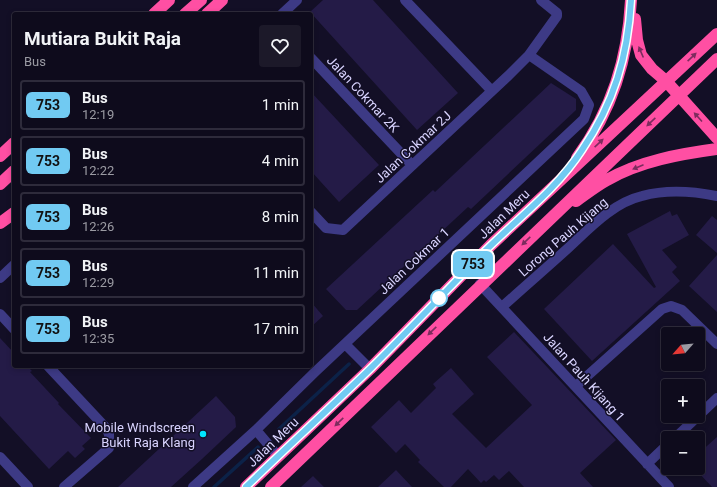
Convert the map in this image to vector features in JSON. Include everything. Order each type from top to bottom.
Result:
[{"type":"highway","points":[[156,12],[169,0]]},
{"type":"highway","points":[[187,12],[201,0]]},
{"type":"highway","points":[[209,12],[222,0]]},
{"type":"highway","points":[[632,0],[637,40],[641,55],[717,138]]},
{"type":"highway","points":[[561,180],[601,119],[613,93],[622,68],[632,0]]},
{"type":"highway","name":"Jalan Meru","points":[[246,487],[370,369],[491,245],[717,34]]},
{"type":"highway","points":[[271,487],[480,284],[717,59]]},
{"type":"highway","points":[[0,156],[12,145]]},
{"type":"highway","points":[[543,224],[607,180],[650,162],[692,152],[717,149]]},
{"type":"highway","points":[[0,184],[12,173]]},
{"type":"highway","points":[[0,223],[12,214]]},
{"type":"street","points":[[284,12],[297,0]]},
{"type":"street","points":[[405,0],[492,91]]},
{"type":"street","name":"Jalan Cokmar 2J","points":[[313,214],[326,228],[343,230],[529,55],[557,16],[557,13],[544,1]]},
{"type":"street","name":"Jalan Cokmar 1","points":[[193,487],[256,430],[584,119],[589,105],[584,94],[529,55]]},
{"type":"street","name":"Jalan Cokmar 2K","points":[[313,60],[412,165]]},
{"type":"street","name":"Lorong Pauh Kijang","points":[[502,307],[598,220],[617,206],[641,196],[668,192],[692,191],[717,196]]},
{"type":"street","points":[[0,278],[12,267]]},
{"type":"street","name":"Jalan Pauh Kijang 1","points":[[480,284],[669,487]]},
{"type":"street","points":[[576,386],[662,308],[671,306],[682,310],[717,344]]},
{"type":"street","points":[[0,314],[12,327]]},
{"type":"street","points":[[345,344],[370,369]]},
{"type":"street","points":[[50,368],[106,428],[109,434],[109,448],[64,487]]},
{"type":"street","points":[[682,431],[717,398]]},
{"type":"street","points":[[256,430],[278,456]]},
{"type":"street","points":[[647,464],[661,451]]},
{"type":"street","points":[[0,457],[28,487]]},
{"type":"building","points":[[323,0],[373,0],[458,93],[417,130],[313,15],[313,12],[310,12]]},
{"type":"building","points":[[551,83],[576,99],[576,110],[471,209],[468,207],[357,310],[346,310],[326,289],[433,190],[435,192]]},
{"type":"building","points":[[313,94],[379,165],[339,202],[313,173]]},
{"type":"building","points":[[670,211],[672,216],[677,214],[689,235],[662,250],[677,267],[672,272],[680,281],[592,361],[544,309],[613,244],[654,288],[656,287],[627,234]]},
{"type":"building","points":[[712,216],[717,220],[717,253],[696,235]]},
{"type":"building","points":[[717,255],[717,312],[689,286]]},
{"type":"building","points":[[313,304],[323,316],[313,325]]},
{"type":"building","points":[[514,332],[616,440],[580,473],[593,487],[524,487],[509,471],[499,480],[494,475],[486,482],[484,480],[481,483],[468,469],[451,487],[444,487],[418,462],[420,460],[405,444],[396,453],[371,427],[399,400],[411,413],[436,388],[433,384],[451,368],[474,394],[452,414],[486,448],[532,405],[487,357]]},
{"type":"building","points":[[0,338],[12,351],[12,368],[29,368],[32,371],[30,372],[59,403],[58,404],[91,438],[82,446],[85,449],[75,458],[68,451],[49,469],[0,416]]},
{"type":"building","points":[[216,396],[235,417],[236,427],[202,459],[171,487],[118,487]]},
{"type":"building","points":[[717,437],[717,487],[712,487],[701,475],[705,475],[705,448]]},
{"type":"building","points":[[396,470],[412,487],[378,487]]},
{"type":"building","points":[[313,476],[324,487],[301,487]]},
{"type":"waterway","points":[[279,429],[349,364]]},
{"type":"waterway","points":[[214,487],[258,447]]},
{"type":"bus line","name":"753","points":[[246,487],[370,369],[491,245],[561,180],[601,119],[613,93],[622,68],[631,0]]},
{"type":"place","name":"Mobile Windscreen Bukit Raja Klang","points":[[203,434]]}]
